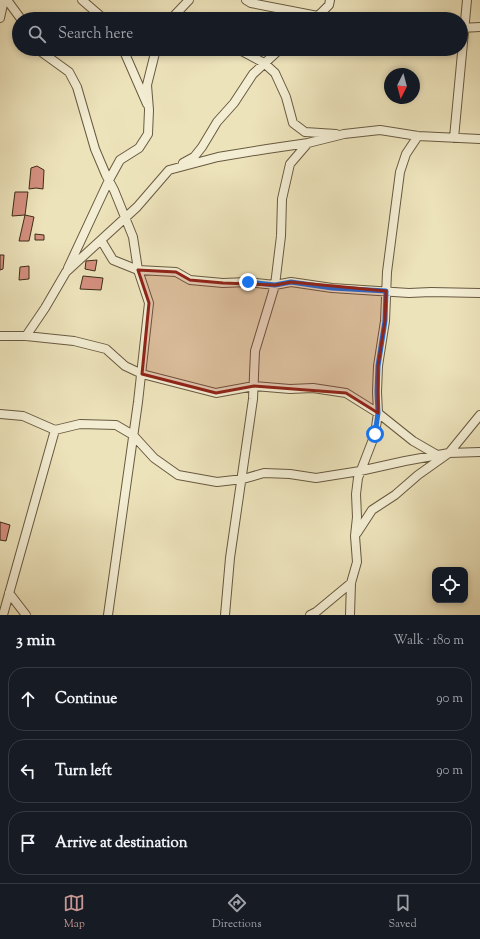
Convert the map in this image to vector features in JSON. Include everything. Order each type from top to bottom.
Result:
[{"type":"street","points":[[0,18],[4,0]]},
{"type":"street","points":[[7,0],[16,12]]},
{"type":"street","points":[[82,0],[96,12]]},
{"type":"street","points":[[178,12],[189,0]]},
{"type":"street","points":[[246,0],[291,12]]},
{"type":"street","points":[[322,12],[329,5],[330,0]]},
{"type":"street","points":[[465,12],[467,0]]},
{"type":"street","points":[[468,28],[480,27]]},
{"type":"street","points":[[47,56],[69,72],[77,87],[95,149],[133,237],[138,270],[149,303],[142,374],[108,615]]},
{"type":"street","points":[[126,56],[149,110]]},
{"type":"street","points":[[26,336],[45,308],[66,272],[108,180],[120,160],[139,148],[148,134],[149,110],[147,85],[154,56]]},
{"type":"street","points":[[250,56],[264,64],[275,73],[286,97],[293,123],[306,132],[344,134]]},
{"type":"street","points":[[66,272],[137,207],[170,170],[194,157],[217,122],[234,103],[253,74],[273,56]]},
{"type":"street","points":[[454,138],[460,56]]},
{"type":"street","points":[[170,170],[218,157],[308,144],[344,134],[380,130],[418,136],[480,139]]},
{"type":"street","points":[[350,615],[351,583],[357,562],[355,536],[357,517],[356,494],[360,471],[375,434],[378,413],[378,366],[385,321],[386,272],[400,172],[406,154],[418,136]]},
{"type":"street","points":[[225,615],[230,558],[243,479],[253,399],[255,351],[275,285],[281,236],[282,199],[290,164],[308,144]]},
{"type":"street","points":[[101,240],[113,260],[138,270],[176,272],[190,280],[223,283],[248,282],[275,285],[291,282],[332,288],[409,293],[480,293]]},
{"type":"street","points":[[0,336],[26,336],[74,341],[106,349],[125,366],[142,374],[216,394],[254,386],[290,389],[313,388],[346,393],[378,413],[413,441],[439,456]]},
{"type":"street","points":[[0,414],[23,416],[55,430],[80,424],[116,425],[133,435],[154,458],[178,475],[217,482],[243,479],[264,473],[290,474],[316,478],[450,453],[480,452]]},
{"type":"street","points":[[355,536],[372,510],[395,495],[418,475],[450,453],[480,415]]},
{"type":"street","points":[[3,615],[55,430]]},
{"type":"street","points":[[310,615],[316,612],[351,583]]},
{"type":"street","points":[[9,592],[26,615]]},
{"type":"highlighted area","points":[[138,270],[176,272],[190,280],[223,283],[275,285],[291,282],[386,291],[385,321],[378,366],[378,413],[346,393],[254,386],[216,393],[142,374],[149,303]]},
{"type":"building","points":[[37,166],[44,170],[43,189],[29,189],[31,168]]},
{"type":"building","points":[[15,192],[28,192],[25,215],[12,216]]},
{"type":"building","points":[[25,215],[34,217],[29,241],[19,241]]},
{"type":"building","points":[[35,234],[44,235],[44,240],[35,240]]},
{"type":"building","points":[[0,255],[4,255],[3,269],[0,270]]},
{"type":"building","points":[[97,260],[95,271],[85,269],[86,261]]},
{"type":"building","points":[[29,266],[29,279],[19,280],[20,267]]},
{"type":"building","points":[[83,276],[103,278],[101,290],[80,289]]},
{"type":"building","points":[[0,522],[10,525],[6,541],[0,540]]},
{"type":"route","points":[[248,282],[275,285],[291,282],[332,288],[386,291],[385,321],[378,366],[378,413],[375,434]]}]
